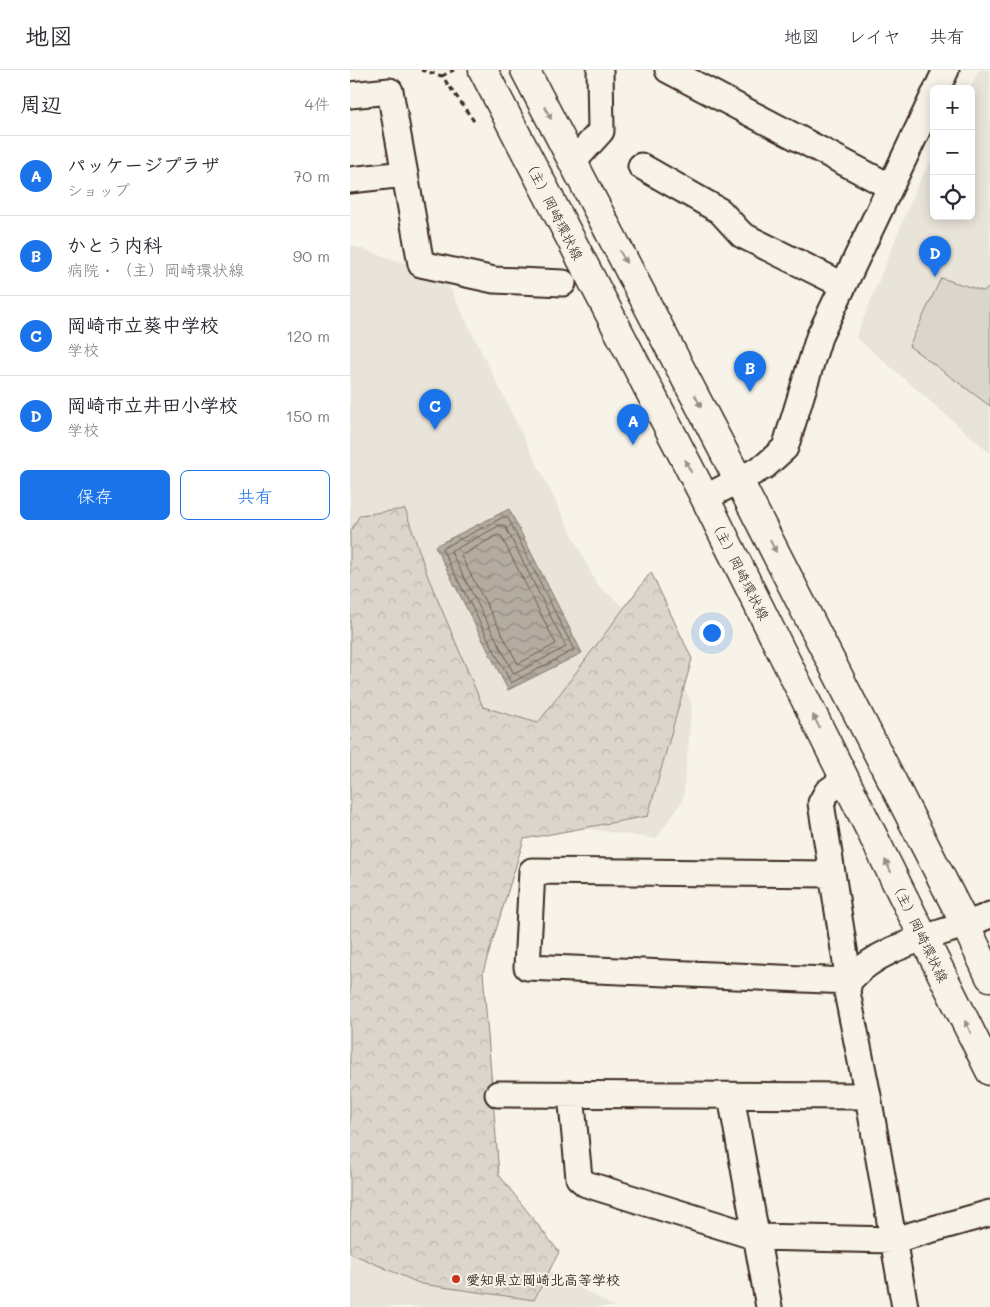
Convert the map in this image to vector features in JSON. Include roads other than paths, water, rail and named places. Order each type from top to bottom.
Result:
[{"type":"main road","name":"（主）岡崎環状線","points":[[483,70],[705,498],[990,1071]]},
{"type":"main road","points":[[525,70],[739,481],[978,920],[990,978]]},
{"type":"street","points":[[574,162],[601,131],[600,70]]},
{"type":"street","points":[[668,70],[889,186]]},
{"type":"street","points":[[939,85],[946,70]]},
{"type":"street","points":[[350,95],[390,91],[421,264],[494,280],[563,283]]},
{"type":"street","points":[[705,498],[765,466],[784,448],[819,338],[889,186],[930,103]]},
{"type":"street","points":[[641,166],[720,211],[742,235],[844,285]]},
{"type":"street","points":[[350,180],[405,174]]},
{"type":"street","points":[[845,779],[827,792],[821,803],[849,981],[846,992],[868,1096],[904,1307]]},
{"type":"street","points":[[831,874],[532,871],[527,967],[849,981]]},
{"type":"street","points":[[849,981],[856,973],[887,953],[978,920]]},
{"type":"street","points":[[498,1094],[868,1096]]},
{"type":"street","points":[[571,1094],[579,1178],[586,1184],[756,1237],[894,1240],[990,1213]]},
{"type":"street","points":[[730,1096],[769,1307]]},
{"type":"water","points":[[509,509],[582,653],[508,690],[435,546]]},
{"type":"place","name":"岡崎市立井田小学校","points":[[935,277]]},
{"type":"place","name":"かとう内科","points":[[750,392]]},
{"type":"place","name":"岡崎市立葵中学校","points":[[435,430]]},
{"type":"place","name":"パッケージプラザ","points":[[633,445]]},
{"type":"place","name":"愛知県立岡崎北高等学校","points":[[456,1279]]}]
